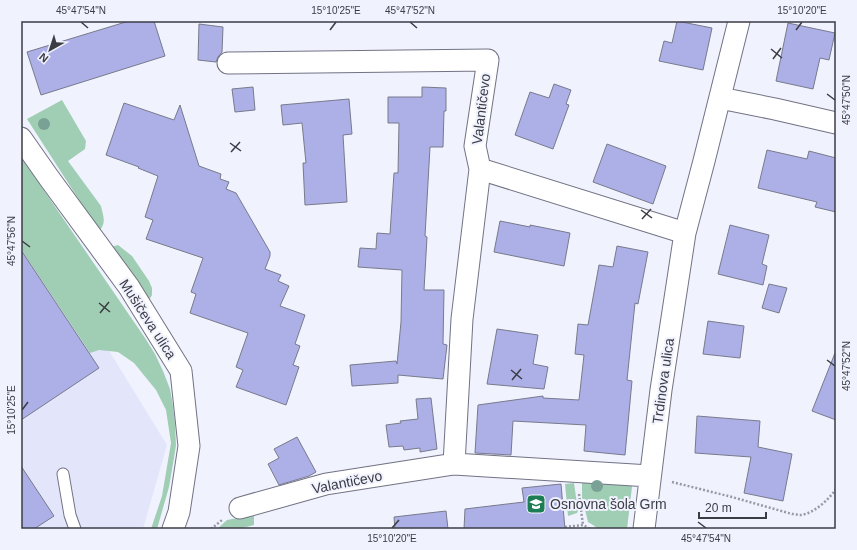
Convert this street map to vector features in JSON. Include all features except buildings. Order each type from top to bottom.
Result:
[{"type":"street","name":"Trdinova ulica","points":[[644,529],[661,390],[685,233],[739,21]]},
{"type":"street","name":"Valantičevo","points":[[228,63],[488,60],[475,146],[480,169],[462,319],[454,464]]},
{"type":"street","points":[[720,98],[836,123]]},
{"type":"street","name":"Mušičeva ulica","points":[[21,138],[129,287],[181,371],[189,446],[178,512],[172,529]]},
{"type":"street","points":[[480,169],[685,233]]},
{"type":"street","name":"Valantičevo","points":[[240,508],[326,484],[454,464],[650,476]]},
{"type":"lane","points":[[63,474],[70,515],[75,529]]},
{"type":"path","points":[[580,472],[579,490],[583,525]]},
{"type":"path","points":[[650,476],[792,514],[802,515],[811,512],[819,506],[836,489]]},
{"type":"path","points":[[565,527],[583,525],[590,529]]},
{"type":"shaded area","points":[[21,218],[60,271],[167,445],[143,529],[21,529]]},
{"type":"green space","points":[[62,100],[86,141],[85,149],[68,161],[101,206],[104,222],[99,231],[27,119]]},
{"type":"green space","points":[[21,157],[145,338],[155,354],[170,389],[175,423],[176,445],[169,487],[157,529],[151,529],[162,496],[171,443],[166,410],[156,390],[134,363],[118,352],[99,350],[90,353],[21,249]]},
{"type":"green space","points":[[118,245],[132,256],[149,281],[152,288],[152,295],[148,302],[111,247]]},
{"type":"green space","points":[[582,476],[629,480],[632,487],[627,529],[598,529],[588,522],[582,497]]},
{"type":"green space","points":[[574,483],[578,511],[577,513],[568,516],[565,484]]},
{"type":"green space","points":[[254,516],[254,525],[238,529],[217,529],[227,520]]},
{"type":"place","name":"Osnovna šola Grm","points":[[536,504]]}]
